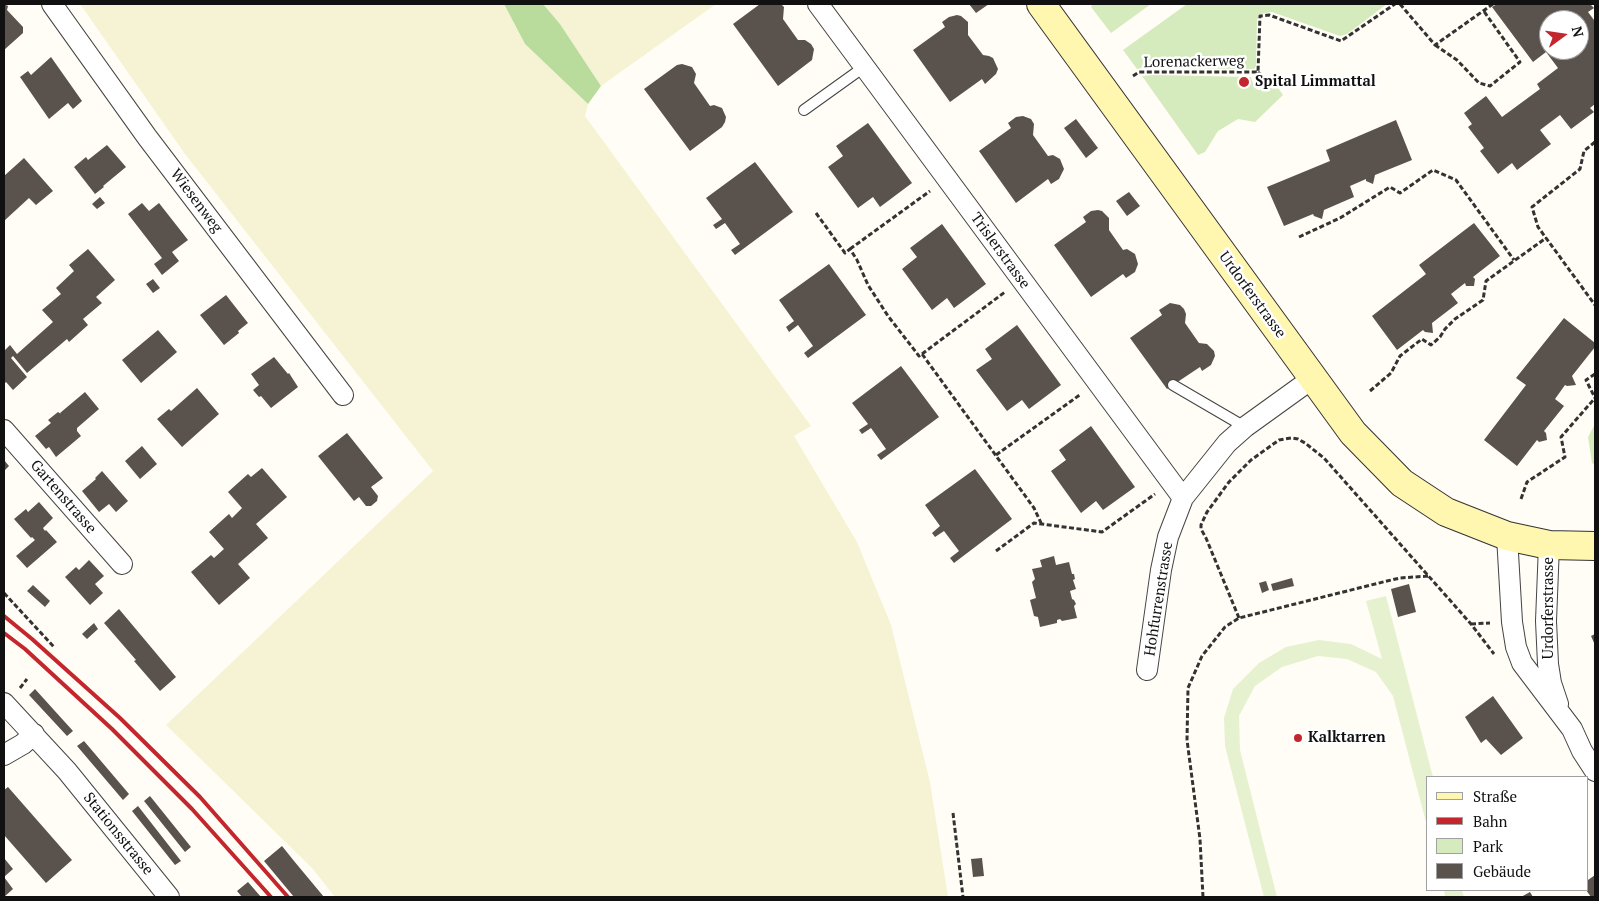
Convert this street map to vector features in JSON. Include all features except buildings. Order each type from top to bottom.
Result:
[{"type":"main road","name":"Urdorferstrasse","points":[[1041,4],[1353,433],[1402,484],[1446,512],[1507,536],[1549,545]]},
{"type":"main road","points":[[1549,545],[1595,546]]},
{"type":"street","name":"Wiesenweg","points":[[52,4],[147,137],[343,395]]},
{"type":"street","name":"Trislerstrasse","points":[[818,4],[1178,490]]},
{"type":"street","name":"Hohfurrenstrasse","points":[[1147,670],[1161,570],[1178,490],[1245,427],[1313,378]]},
{"type":"street","name":"Gartenstrasse","points":[[4,430],[122,564]]},
{"type":"street","name":"Urdorferstrasse","points":[[1507,536],[1512,622],[1516,647],[1530,675],[1572,729],[1582,751],[1595,771]]},
{"type":"street","name":"Urdorferstrasse","points":[[1549,545],[1546,621],[1548,664],[1551,683],[1560,713]]},
{"type":"street","name":"Stationsstrasse","points":[[4,703],[67,771],[169,897]]},
{"type":"street","points":[[4,755],[23,744],[34,734]]},
{"type":"lane","points":[[804,110],[864,67]]},
{"type":"lane","points":[[1173,385],[1245,427]]},
{"type":"path","name":"Lorenackerweg","points":[[1133,76],[1139,72],[1258,72],[1260,16],[1269,15],[1341,41],[1395,4]]},
{"type":"path","points":[[1400,4],[1436,45],[1457,60],[1479,83],[1490,86],[1520,62],[1483,10]]},
{"type":"path","points":[[1436,45],[1493,4]]},
{"type":"path","points":[[1258,72],[1267,80],[1282,79],[1291,86]]},
{"type":"path","points":[[1595,142],[1584,150],[1580,169],[1532,208],[1538,227],[1595,305]]},
{"type":"path","points":[[1299,237],[1340,218],[1390,187],[1400,193],[1433,170],[1456,180],[1514,260]]},
{"type":"path","points":[[816,213],[845,253],[947,178]]},
{"type":"path","points":[[1370,390],[1391,373],[1400,356],[1422,339],[1431,345],[1455,319],[1483,300],[1486,281],[1546,238]]},
{"type":"path","points":[[850,249],[858,260],[868,285],[888,316],[919,356],[1022,280]]},
{"type":"path","points":[[922,354],[1034,508],[1042,524]]},
{"type":"path","points":[[1521,499],[1527,482],[1564,457],[1561,437],[1595,398],[1586,380],[1595,374]]},
{"type":"path","points":[[996,455],[1097,382]]},
{"type":"path","points":[[1239,618],[1201,529],[1201,525],[1207,512],[1230,482],[1256,455],[1284,438],[1298,439],[1324,458],[1471,624],[1499,660]]},
{"type":"path","points":[[996,551],[1034,524],[1102,532],[1178,490]]},
{"type":"path","points":[[1203,897],[1200,839],[1187,740],[1188,688],[1202,656],[1225,627],[1239,618],[1400,578],[1429,576]]},
{"type":"path","points":[[4,593],[54,647]]},
{"type":"path","points":[[954,813],[963,897]]},
{"type":"shaded area","points":[[80,4],[504,4],[525,44],[588,104],[585,116],[811,426],[794,436],[857,542],[891,625],[930,782],[948,897],[335,897],[312,868],[166,725],[433,471],[185,154]]},
{"type":"shaded area","points":[[543,4],[716,4],[601,86],[560,24]]},
{"type":"green space","points":[[504,4],[543,4],[560,24],[601,86],[588,104],[525,44]]},
{"type":"green space","points":[[1093,4],[1151,4],[1111,33],[1091,7]]},
{"type":"green space","points":[[1187,4],[1387,4],[1347,34],[1340,36],[1272,12],[1260,14],[1257,20],[1256,66],[1254,69],[1161,68],[1157,60],[1143,62],[1142,68],[1137,69],[1123,50]]},
{"type":"green space","points":[[1142,76],[1251,77],[1254,87],[1258,90],[1266,90],[1276,85],[1283,95],[1255,122],[1238,119],[1218,131],[1205,152],[1198,155]]},
{"type":"green space","points":[[1595,424],[1595,465],[1592,463],[1588,437]]},
{"type":"green space","points":[[1386,596],[1433,776],[1426,776],[1426,822],[1393,696],[1376,672],[1347,659],[1318,656],[1282,667],[1255,686],[1239,716],[1240,750],[1277,897],[1264,897],[1225,746],[1224,718],[1233,689],[1259,663],[1286,647],[1319,640],[1351,644],[1382,659],[1366,601]]},
{"type":"green space","points":[[1444,891],[1462,891],[1464,897],[1445,897]]},
{"type":"railway","points":[[4,616],[120,718],[200,797],[288,897]]},
{"type":"railway","points":[[4,633],[25,649],[112,729],[192,809],[271,897]]},
{"type":"place","name":"Spital Limmattal","points":[[1244,82]]},
{"type":"place","name":"Kalktarren","points":[[1298,738]]}]
